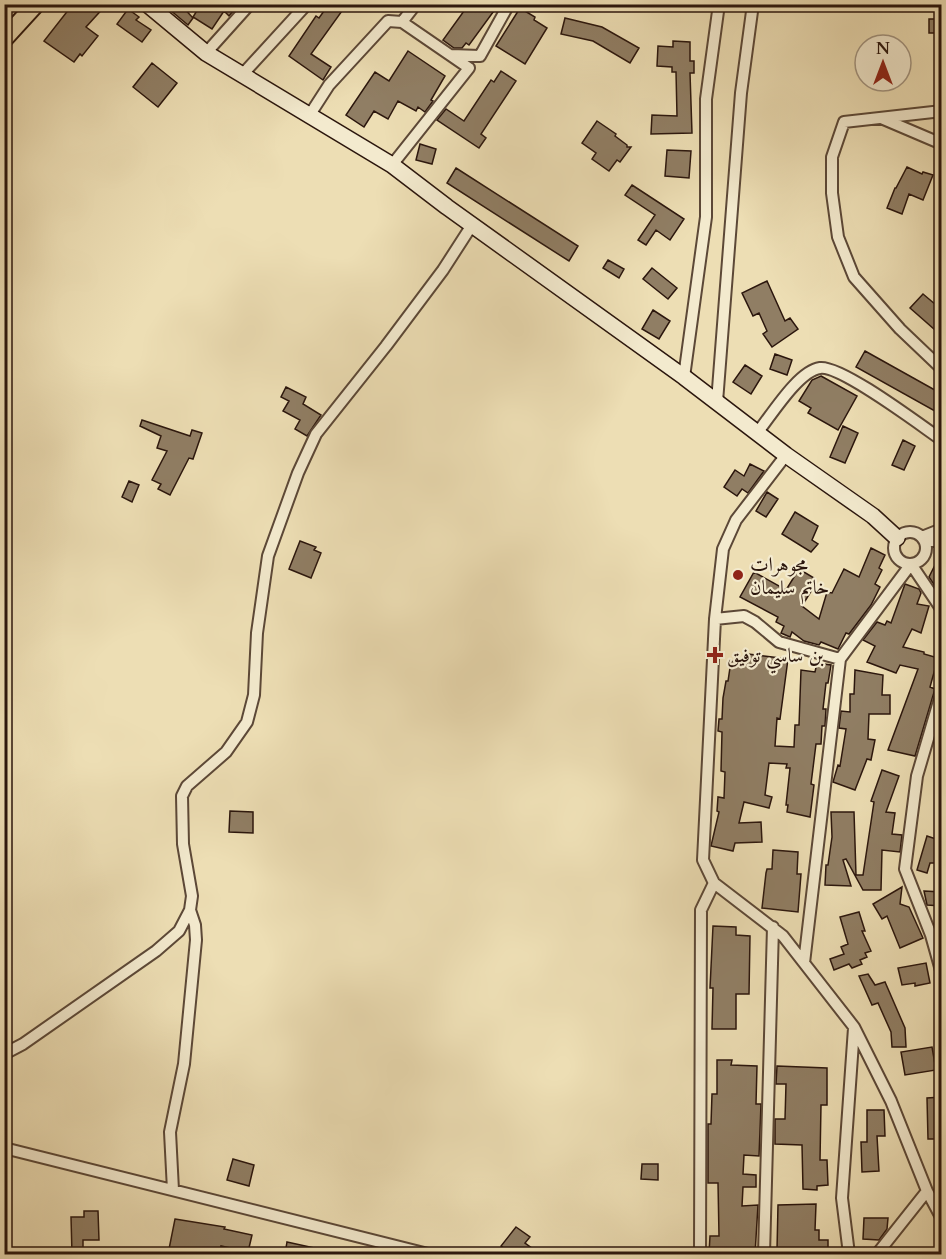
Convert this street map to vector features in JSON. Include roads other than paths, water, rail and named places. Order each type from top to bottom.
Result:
[{"type":"main road","points":[[4,39],[36,4]]},
{"type":"street","points":[[147,4],[206,53],[392,165],[684,377],[786,455],[873,516],[897,538]]},
{"type":"street","points":[[206,53],[250,4]]},
{"type":"street","points":[[242,75],[307,4]]},
{"type":"street","points":[[402,22],[416,4]]},
{"type":"street","points":[[451,55],[480,56],[509,4]]},
{"type":"street","points":[[684,377],[706,217],[706,99],[719,4]]},
{"type":"street","points":[[717,402],[741,93],[753,4]]},
{"type":"street","points":[[932,4],[942,6]]},
{"type":"street","points":[[309,116],[329,85],[388,21],[402,22],[469,68],[392,165]]},
{"type":"street","points":[[942,111],[844,122],[832,156],[832,194],[838,237],[854,277],[900,329],[942,369]]},
{"type":"street","points":[[880,118],[942,144]]},
{"type":"street","points":[[4,1054],[23,1044],[156,951],[179,931],[190,910],[192,896],[183,844],[182,796],[187,786],[226,752],[247,722],[254,696],[257,633],[268,556],[298,472],[316,434],[429,289],[472,225]]},
{"type":"street","points":[[757,433],[801,378],[819,368],[831,368],[854,380],[942,440]]},
{"type":"street","points":[[786,455],[736,520],[723,549],[715,618],[703,860],[714,883],[773,927],[854,1027],[891,1101],[927,1191],[942,1219]]},
{"type":"street","points":[[923,539],[942,529]]},
{"type":"street","points":[[923,539],[925,554],[920,561],[906,564],[897,558],[894,548],[897,538],[906,532],[912,532],[923,539],[942,540]]},
{"type":"street","points":[[911,564],[942,610]]},
{"type":"street","points":[[804,963],[840,659],[911,564]]},
{"type":"street","points":[[715,618],[744,616],[779,642],[840,659]]},
{"type":"street","points":[[942,691],[917,776],[905,869],[936,934],[942,974]]},
{"type":"street","points":[[700,1254],[701,910],[714,883]]},
{"type":"street","points":[[173,1190],[170,1132],[184,1064],[196,940],[194,917],[190,910]]},
{"type":"street","points":[[764,1254],[773,927]]},
{"type":"street","points":[[849,1254],[842,1198],[854,1027]]},
{"type":"street","points":[[4,1148],[428,1254]]},
{"type":"street","points":[[878,1254],[927,1191]]},
{"type":"place","name":"مجوهرات خاتم سليمان","points":[[738,575]]},
{"type":"place","name":"بن ساسي توفيق","points":[[715,655]]}]
